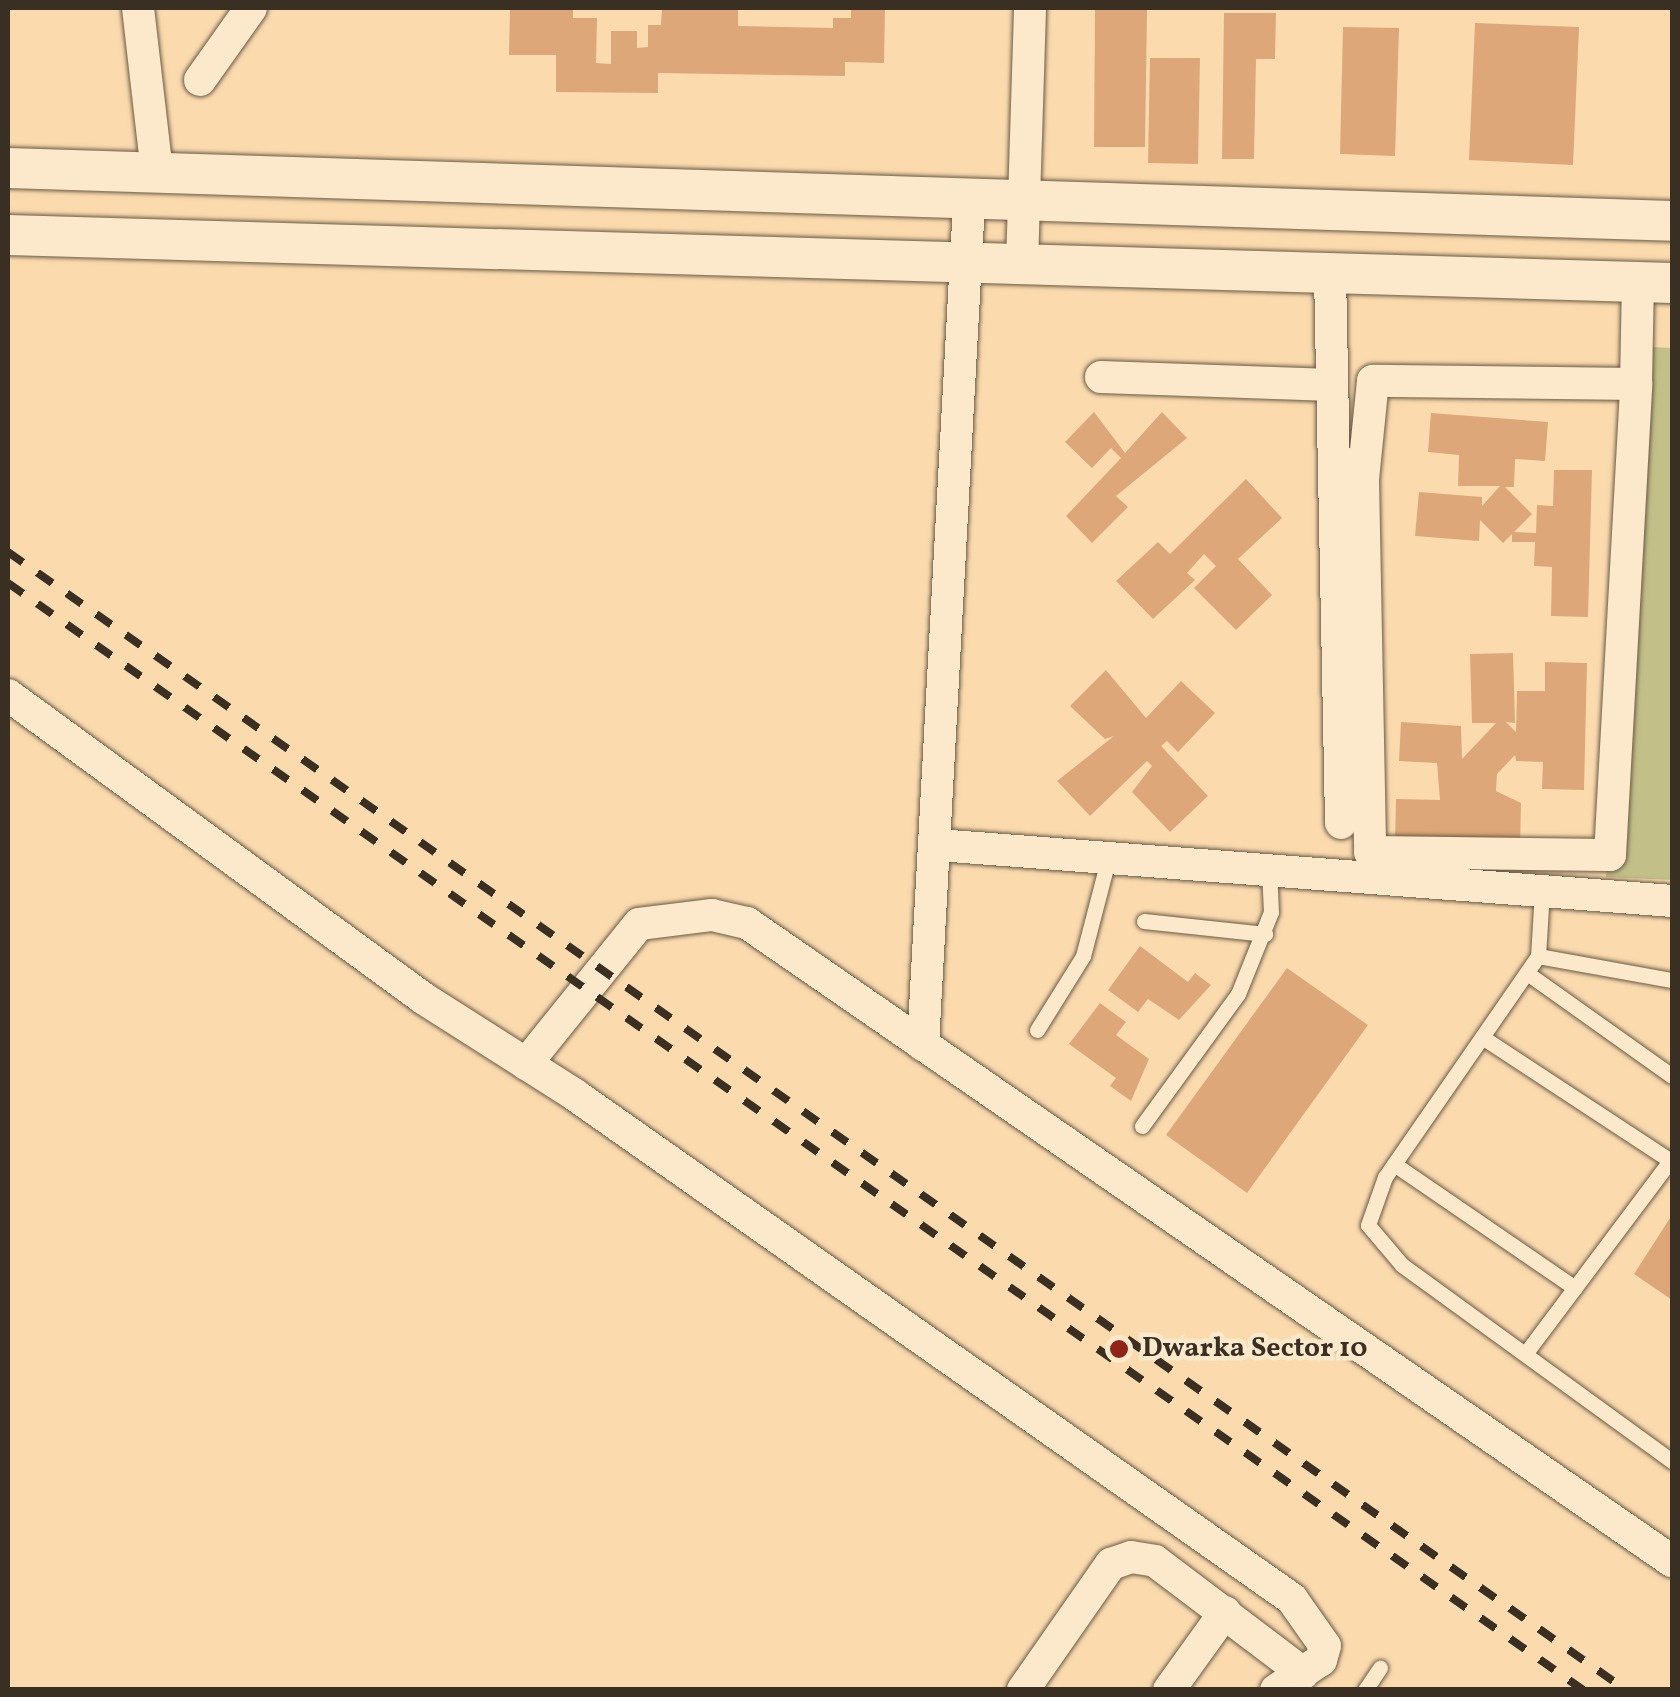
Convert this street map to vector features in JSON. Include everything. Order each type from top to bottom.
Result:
[{"type":"street","points":[[138,8],[157,172]]},
{"type":"street","points":[[200,80],[251,8]]},
{"type":"street","points":[[1022,264],[1030,8]]},
{"type":"street","points":[[8,168],[969,203],[1672,221]]},
{"type":"street","points":[[923,1045],[938,844],[969,203]]},
{"type":"street","points":[[8,235],[1655,282],[1636,384],[1610,855],[1370,852],[1363,479],[1373,381],[1636,384]]},
{"type":"street","points":[[1330,273],[1341,823]]},
{"type":"street","points":[[1102,376],[1332,385]]},
{"type":"street","points":[[8,695],[422,998],[526,1064],[1292,1599],[1326,1646],[1291,1684],[1226,1612],[1155,1560],[1121,1560],[1022,1690]]},
{"type":"street","points":[[938,844],[1672,901]]},
{"type":"street","points":[[526,1064],[617,943],[639,924],[667,916],[747,923],[1672,1561]]},
{"type":"street","points":[[1169,1690],[1226,1612]]},
{"type":"lane","points":[[1036,1030],[1084,956],[1108,860]]},
{"type":"lane","points":[[1142,1126],[1238,994],[1266,934],[1269,870]]},
{"type":"lane","points":[[1542,891],[1538,956],[1394,1164],[1375,1198],[1374,1238],[1672,1461]]},
{"type":"lane","points":[[1144,921],[1266,934]]},
{"type":"lane","points":[[1538,956],[1672,980]]},
{"type":"lane","points":[[1527,973],[1672,1076]]},
{"type":"lane","points":[[1482,1037],[1672,1160],[1525,1354]]},
{"type":"lane","points":[[1394,1164],[1574,1288]]},
{"type":"lane","points":[[1365,1690],[1380,1668]]},
{"type":"shaded area","points":[[1631,346],[1672,348],[1672,880],[1606,877]]},
{"type":"building","points":[[510,8],[573,8],[573,18],[597,18],[596,63],[611,64],[611,31],[637,31],[637,48],[648,47],[648,25],[661,25],[662,8],[738,8],[738,26],[833,28],[833,18],[851,18],[851,8],[885,8],[884,63],[845,62],[845,76],[658,73],[658,93],[556,92],[556,55],[509,55]]},
{"type":"building","points":[[1095,9],[1147,9],[1145,147],[1094,147]]},
{"type":"building","points":[[1224,13],[1276,13],[1275,59],[1256,59],[1254,159],[1222,159]]},
{"type":"building","points":[[1475,23],[1579,27],[1573,165],[1469,160]]},
{"type":"building","points":[[1343,27],[1399,28],[1395,156],[1340,154]]},
{"type":"building","points":[[1150,58],[1200,58],[1198,164],[1148,163]]},
{"type":"building","points":[[1094,412],[1125,453],[1162,412],[1187,438],[1116,496],[1128,507],[1092,543],[1066,516],[1121,458],[1111,448],[1092,468],[1065,442]]},
{"type":"building","points":[[1431,413],[1548,422],[1545,461],[1515,459],[1514,487],[1505,487],[1532,514],[1514,532],[1536,533],[1537,505],[1553,506],[1554,470],[1592,470],[1588,617],[1551,616],[1552,567],[1534,566],[1535,542],[1512,542],[1512,534],[1503,543],[1480,520],[1479,541],[1415,536],[1419,492],[1482,497],[1482,506],[1500,486],[1458,486],[1459,455],[1428,452]]},
{"type":"building","points":[[1246,479],[1282,518],[1238,559],[1272,595],[1236,630],[1194,588],[1216,566],[1204,554],[1187,573],[1195,580],[1153,619],[1116,581],[1158,542],[1170,554]]},
{"type":"building","points":[[1513,653],[1515,723],[1506,722],[1516,732],[1517,691],[1545,691],[1545,662],[1587,663],[1584,790],[1542,789],[1543,762],[1516,761],[1515,755],[1497,774],[1496,791],[1521,803],[1520,848],[1395,845],[1396,799],[1440,800],[1437,763],[1399,761],[1401,722],[1461,726],[1462,759],[1496,723],[1472,723],[1470,654]]},
{"type":"building","points":[[1106,670],[1146,718],[1181,681],[1215,713],[1178,752],[1167,741],[1161,746],[1208,796],[1170,832],[1132,792],[1152,766],[1147,761],[1090,816],[1057,781],[1114,736],[1105,739],[1070,706]]},
{"type":"building","points":[[1140,946],[1188,982],[1195,973],[1211,985],[1179,1020],[1148,999],[1138,1012],[1108,990]]},
{"type":"building","points":[[1287,968],[1368,1025],[1247,1193],[1166,1135]]},
{"type":"building","points":[[1100,1003],[1126,1022],[1116,1035],[1149,1059],[1131,1101],[1110,1086],[1116,1078],[1069,1044]]},
{"type":"building","points":[[1672,1215],[1672,1300],[1634,1274]]},
{"type":"railway","points":[[8,552],[1626,1690]]},
{"type":"railway","points":[[8,583],[1583,1690]]},
{"type":"place","name":"Dwarka Sector 10","points":[[1119,1349]]}]
